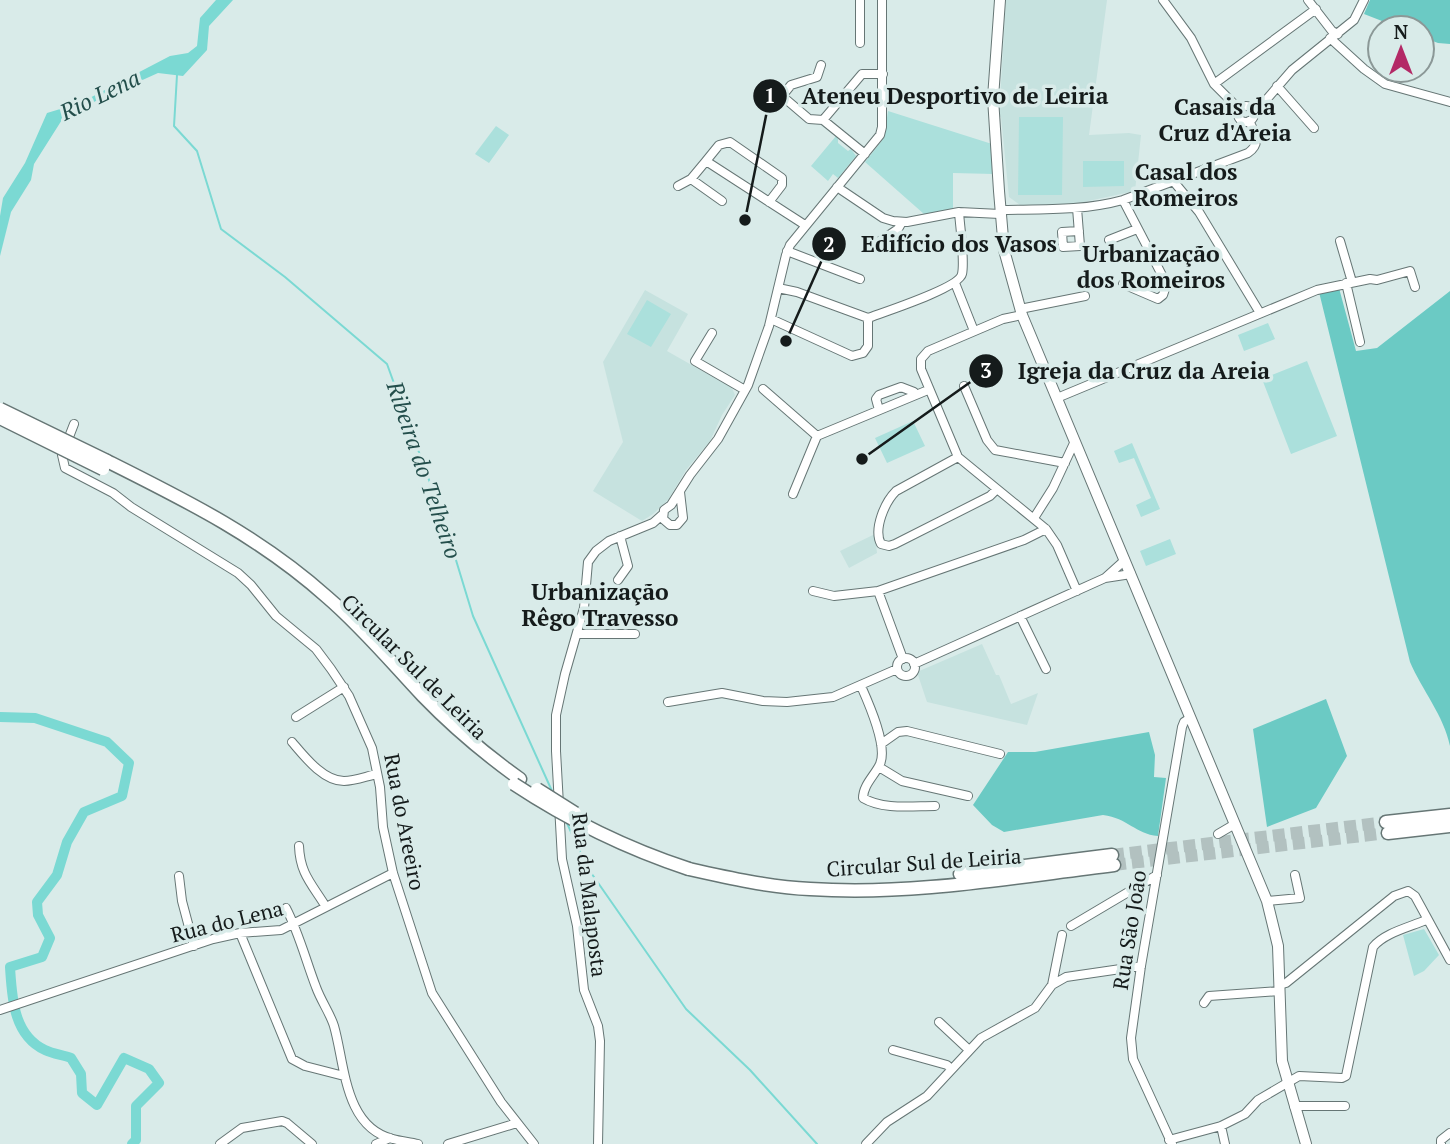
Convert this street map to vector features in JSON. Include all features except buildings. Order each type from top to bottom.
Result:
[{"type":"highway","name":"Circular Sul de Leiria","points":[[0,409],[105,465]]},
{"type":"highway","name":"Circular Sul de Leiria","points":[[0,418],[214,515],[282,560],[344,613],[450,723],[517,781],[589,830],[636,851],[753,883],[787,888],[844,890],[923,886],[1113,860]]},
{"type":"highway","points":[[1450,815],[1387,828],[1450,826]]},
{"type":"main road","points":[[1000,0],[993,104],[1004,250],[1020,310],[1267,901],[1277,937],[1280,1042],[1287,1082],[1306,1144]]},
{"type":"street","points":[[860,0],[860,43]]},
{"type":"street","name":"Rua da Malaposta","points":[[598,1144],[600,1041],[598,1026],[584,990],[577,926],[562,859],[556,751],[558,707],[586,598],[585,575],[588,562],[601,546],[663,518],[666,507],[671,505],[724,428],[745,390],[759,359],[787,251],[881,132],[882,0]]},
{"type":"street","points":[[837,187],[883,218],[901,222],[959,212],[1103,206],[1174,182],[1251,151],[1257,142],[1247,112],[1233,103],[1214,84],[1191,38],[1163,0]]},
{"type":"street","points":[[1308,0],[1334,36],[1364,69],[1385,83],[1450,102]]},
{"type":"street","points":[[1247,112],[1262,104],[1277,86],[1354,20],[1364,0]]},
{"type":"street","points":[[1214,84],[1315,9]]},
{"type":"street","points":[[782,96],[791,85],[817,77],[821,65]]},
{"type":"street","points":[[823,120],[862,74],[883,74]]},
{"type":"street","points":[[768,84],[809,119],[823,120],[865,154]]},
{"type":"street","points":[[1277,86],[1314,128]]},
{"type":"street","points":[[678,186],[691,179],[719,145],[730,142],[782,178],[782,185],[769,202]]},
{"type":"street","points":[[706,161],[805,225]]},
{"type":"street","points":[[691,179],[722,201]]},
{"type":"street","points":[[1174,182],[1199,212],[1260,313]]},
{"type":"street","points":[[1123,200],[1166,286],[1163,295],[1158,299],[1123,284]]},
{"type":"street","points":[[1077,208],[1079,231]]},
{"type":"street","points":[[778,288],[797,292],[868,318],[955,283],[962,274],[959,212]]},
{"type":"street","points":[[876,244],[898,229],[901,222]]},
{"type":"street","points":[[1109,240],[1137,229]]},
{"type":"street","points":[[1339,241],[1360,342]]},
{"type":"street","points":[[787,251],[860,279]]},
{"type":"street","points":[[1057,398],[1317,290],[1349,282],[1377,280],[1410,271],[1415,287]]},
{"type":"street","points":[[955,283],[974,331]]},
{"type":"street","points":[[1077,591],[1057,545],[1046,529],[958,457],[920,366],[928,351],[1020,310],[1085,296]]},
{"type":"street","points":[[771,319],[852,356],[863,353],[868,346],[868,318]]},
{"type":"street","points":[[712,333],[695,360],[745,390]]},
{"type":"street","points":[[964,386],[987,440],[995,450],[1065,463]]},
{"type":"street","points":[[879,410],[876,399],[879,396],[901,387],[914,392],[915,395]]},
{"type":"street","points":[[763,389],[817,436]]},
{"type":"street","points":[[793,494],[817,436],[928,390]]},
{"type":"street","name":"Rua do Areeiro","points":[[74,424],[62,455],[65,468],[113,493],[131,507],[229,567],[251,585],[276,616],[316,649],[344,687],[372,748],[383,827],[393,873],[432,993],[517,1123],[534,1144]]},
{"type":"street","points":[[1030,538],[1036,520],[1075,441]]},
{"type":"street","points":[[958,457],[890,496],[878,534],[884,546],[895,544],[990,496],[996,490]]},
{"type":"street","points":[[671,505],[681,508],[680,492]]},
{"type":"street","name":"Rua da Malaposta","points":[[663,518],[674,526],[680,523],[684,514],[681,508]]},
{"type":"street","points":[[813,591],[834,596],[878,591],[1030,538],[1046,529]]},
{"type":"street","points":[[618,580],[628,566],[620,536]]},
{"type":"street","points":[[1105,578],[1125,560]]},
{"type":"street","points":[[914,664],[1105,578],[1131,573]]},
{"type":"street","points":[[878,591],[903,659]]},
{"type":"street","points":[[1020,616],[1045,669]]},
{"type":"street","points":[[577,634],[635,634]]},
{"type":"street","points":[[903,659],[911,660],[914,664]]},
{"type":"street","points":[[897,670],[903,659]]},
{"type":"street","points":[[897,670],[903,676],[909,676],[913,672],[914,664]]},
{"type":"street","points":[[668,702],[722,693],[763,701],[787,702],[833,697],[897,670]]},
{"type":"street","points":[[861,686],[883,755],[862,795],[869,801],[895,806],[935,806]]},
{"type":"street","points":[[296,717],[344,687]]},
{"type":"street","name":"Rua São João","points":[[1170,1142],[1131,1053],[1141,965],[1182,727],[1190,718]]},
{"type":"street","points":[[881,744],[898,732],[906,731],[1000,754]]},
{"type":"street","points":[[292,742],[306,758],[332,778],[348,781],[377,774]]},
{"type":"street","points":[[879,767],[902,781],[968,796]]},
{"type":"street","points":[[1217,834],[1235,824]]},
{"type":"street","points":[[299,846],[303,873],[326,907]]},
{"type":"street","name":"Rua do Lena","points":[[0,1009],[240,933],[273,932],[295,924],[393,873]]},
{"type":"street","points":[[1071,926],[1157,875]]},
{"type":"street","points":[[1267,901],[1300,898],[1295,875]]},
{"type":"street","points":[[179,876],[182,901],[194,946]]},
{"type":"street","points":[[1204,1003],[1209,996],[1279,988],[1394,896],[1408,891],[1415,896],[1450,960]]},
{"type":"street","points":[[286,908],[295,924],[315,983],[332,1020],[344,1076],[360,1115],[393,1141]]},
{"type":"street","points":[[1170,1142],[1221,1126],[1245,1114],[1258,1100],[1299,1076],[1346,1076],[1373,947],[1385,937],[1426,920]]},
{"type":"street","points":[[240,933],[292,1059],[305,1066],[344,1076]]},
{"type":"street","points":[[1052,985],[1062,935]]},
{"type":"street","points":[[866,1144],[887,1122],[924,1098],[989,1032],[1035,1008],[1052,985],[1066,977],[1141,965]]},
{"type":"street","points":[[939,1022],[969,1050]]},
{"type":"street","points":[[893,1050],[947,1065],[951,1069]]},
{"type":"street","points":[[1294,1106],[1345,1106]]},
{"type":"street","points":[[220,1144],[242,1128],[282,1121],[312,1144]]},
{"type":"street","points":[[448,1144],[517,1123]]},
{"type":"street","points":[[1221,1126],[1225,1144]]},
{"type":"street","points":[[1441,1144],[1441,1140],[1450,1133]]},
{"type":"street","points":[[376,1144],[393,1141],[418,1144]]},
{"type":"shaded area","points":[[1006,0],[1107,0],[1089,135],[1141,135],[1135,191],[1079,203],[1051,205],[1020,205],[1009,197],[999,116]]},
{"type":"shaded area","points":[[1370,0],[1450,0],[1450,44],[1436,42],[1436,14],[1364,14]]},
{"type":"shaded area","points":[[888,111],[992,144],[994,174],[953,173],[953,209],[924,214],[865,162],[884,138]]},
{"type":"shaded area","points":[[1019,117],[1063,117],[1062,195],[1018,195]]},
{"type":"shaded area","points":[[496,126],[509,135],[489,163],[475,154]]},
{"type":"shaded area","points":[[836,136],[838,143],[848,151],[851,149],[856,156],[838,178],[833,174],[828,181],[811,166]]},
{"type":"shaded area","points":[[1083,161],[1124,161],[1124,186],[1083,187]]},
{"type":"shaded area","points":[[1339,288],[1356,351],[1377,348],[1450,291],[1450,746],[1443,724],[1410,662],[1319,292]]},
{"type":"shaded area","points":[[645,290],[688,314],[667,351],[732,388],[735,395],[710,441],[686,470],[668,500],[642,521],[593,491],[623,442],[603,362]]},
{"type":"shaded area","points":[[647,300],[671,314],[651,347],[627,334]]},
{"type":"shaded area","points":[[1268,323],[1275,339],[1244,351],[1238,335]]},
{"type":"shaded area","points":[[1307,361],[1337,436],[1291,454],[1262,379]]},
{"type":"shaded area","points":[[913,421],[925,446],[887,463],[875,438]]},
{"type":"shaded area","points":[[1132,443],[1160,509],[1141,517],[1136,505],[1151,498],[1134,458],[1119,463],[1114,451]]},
{"type":"shaded area","points":[[875,534],[877,553],[849,568],[840,551]]},
{"type":"shaded area","points":[[1170,539],[1176,554],[1146,566],[1140,551]]},
{"type":"shaded area","points":[[982,644],[1011,704],[1038,693],[1027,725],[927,702],[917,672]]},
{"type":"shaded area","points":[[1326,699],[1347,756],[1316,808],[1267,827],[1253,729]]},
{"type":"shaded area","points":[[1149,732],[1155,755],[1154,777],[1166,778],[1158,836],[1103,815],[1004,832],[992,825],[973,805],[1008,752],[1035,752]]},
{"type":"shaded area","points":[[1424,929],[1439,955],[1424,971],[1414,976],[1403,935]]},
{"type":"water","points":[[216,0],[233,0],[209,26],[207,50],[183,76],[158,73],[65,115],[34,164],[31,180],[11,212],[0,256],[3,198],[25,163],[47,113],[80,103],[170,56],[188,53],[197,46],[200,18]]},
{"type":"waterway","name":"Ribeira do Telheiro","points":[[177,75],[174,126],[197,151],[221,229],[285,277],[387,364],[445,524],[473,616],[552,791]]},
{"type":"waterway","name":"Rio Lena","points":[[0,717],[35,718],[107,742],[129,763],[122,796],[84,812],[67,842],[57,875],[37,902],[38,915],[50,938],[42,957],[10,967],[16,1014],[26,1035],[45,1050],[71,1058],[81,1074],[82,1093],[97,1105],[124,1058],[149,1069],[159,1083],[136,1106],[136,1140],[132,1144]]},
{"type":"waterway","name":"Ribeira do Telheiro","points":[[566,821],[587,867],[686,1009],[750,1070],[817,1144]]},
{"type":"tunnel","points":[[1112,855],[1386,822]]},
{"type":"tunnel","points":[[1114,865],[1388,833]]},
{"type":"place","name":"Ateneu Desportivo de Leiria","points":[[745,220]]},
{"type":"place","name":"Edifício dos Vasos","points":[[786,341]]},
{"type":"place","name":"Igreja da Cruz da Areia","points":[[862,459]]},
{"type":"district","name":"Casais da Cruz d'Areia","points":[[1225,120]]},
{"type":"district","name":"Casal dos Romeiros","points":[[1186,185]]},
{"type":"district","name":"Urbanização dos Romeiros","points":[[1151,267]]},
{"type":"district","name":"Urbanização Rêgo Travesso","points":[[600,605]]}]
